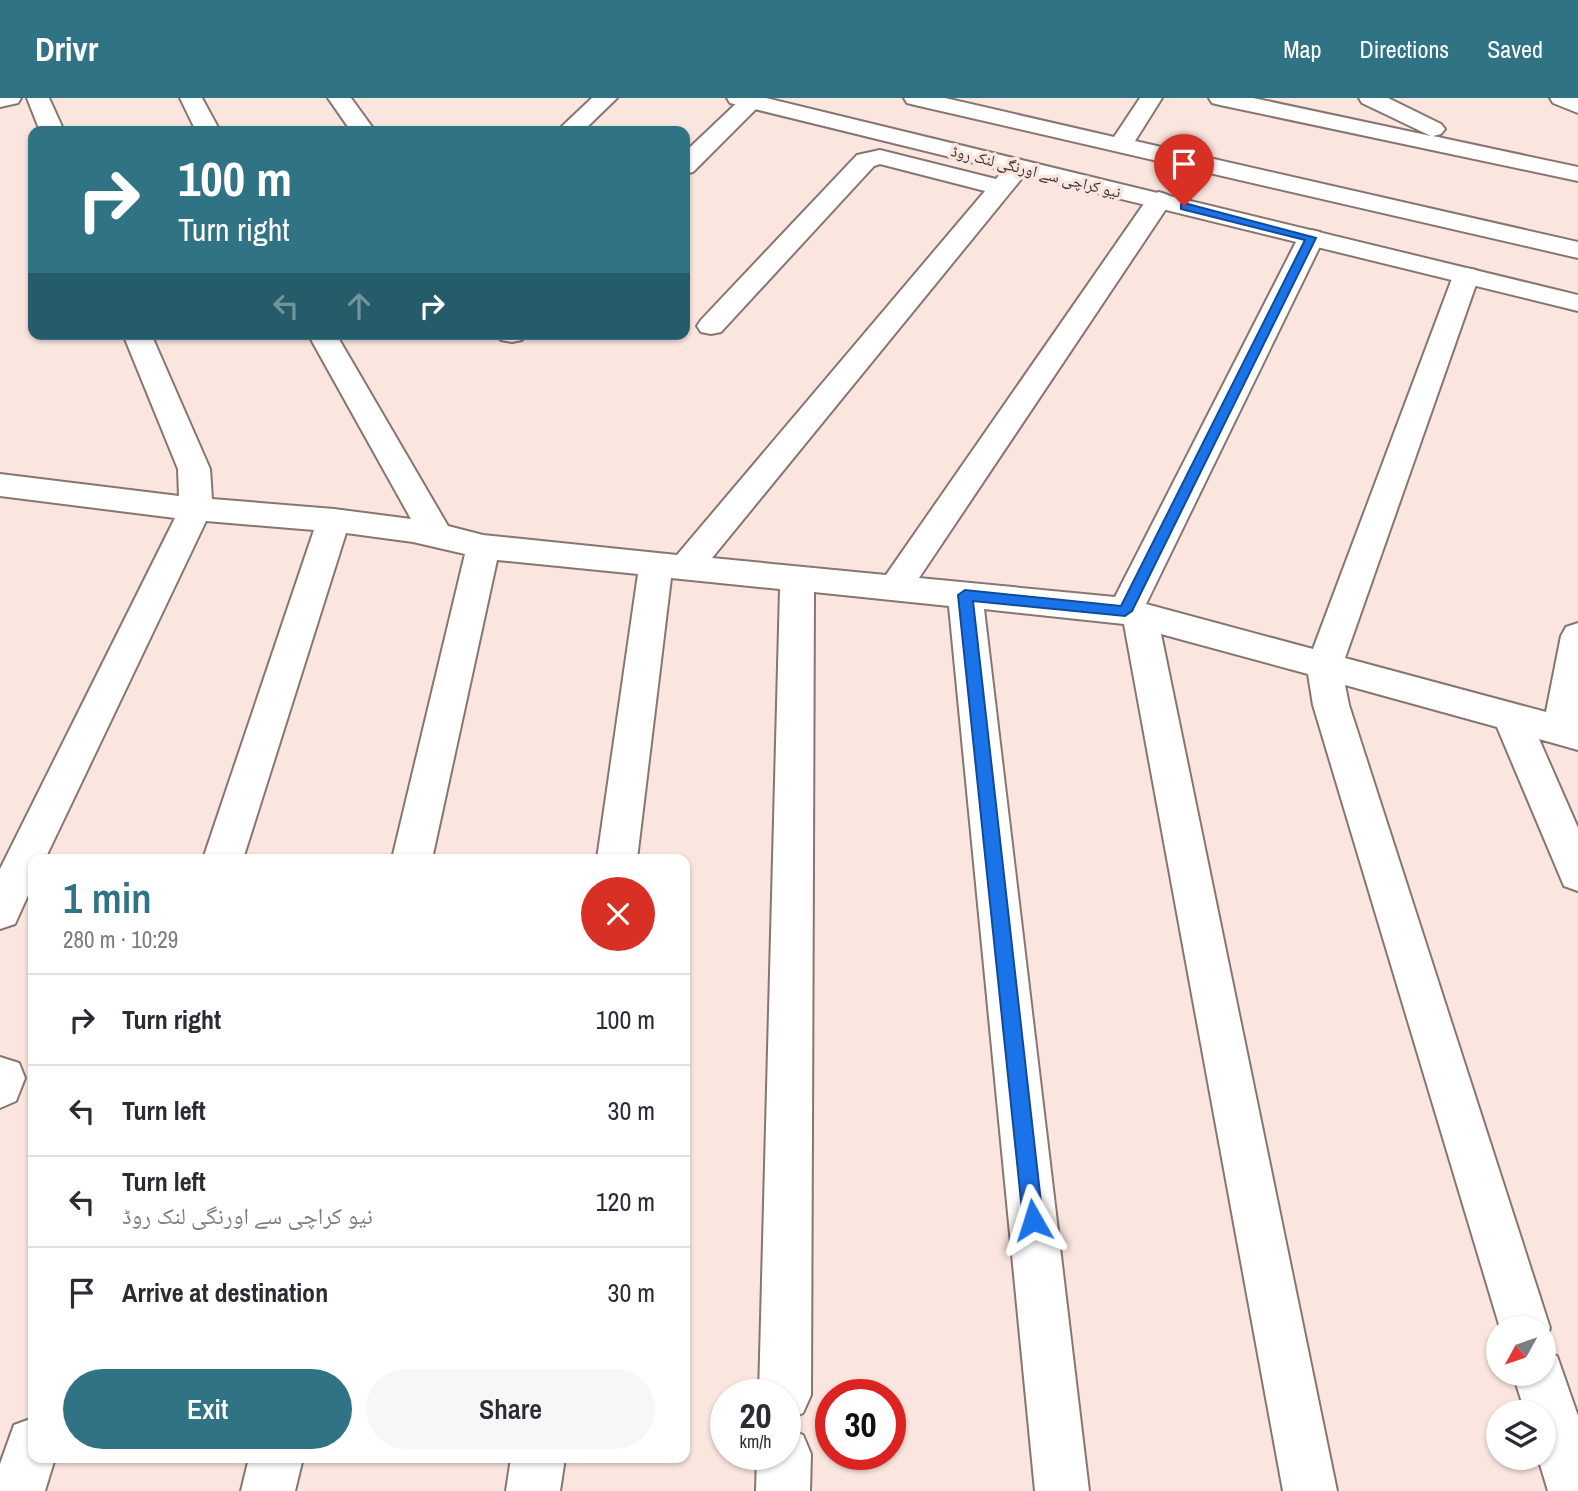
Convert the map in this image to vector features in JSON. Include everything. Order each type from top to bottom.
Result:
[{"type":"street","points":[[0,100],[10,98]]},
{"type":"street","points":[[38,98],[50,126]]},
{"type":"street","points":[[191,98],[205,126]]},
{"type":"street","points":[[339,98],[359,126]]},
{"type":"street","points":[[575,126],[606,98]]},
{"type":"street","name":"نیو کراچی سے اورنگی لنک روڈ","points":[[831,98],[1360,225]]},
{"type":"street","points":[[915,98],[1578,250]]},
{"type":"street","points":[[1121,145],[1151,98]]},
{"type":"street","points":[[1220,98],[1578,174]]},
{"type":"street","points":[[1370,98],[1485,155]]},
{"type":"street","points":[[1561,98],[1578,106]]},
{"type":"street","points":[[690,160],[745,100]]},
{"type":"street","name":"نیو کراچی سے اورنگی لنک روڈ","points":[[745,100],[1010,177],[1159,200],[1466,276],[1519,276],[1578,303]]},
{"type":"street","points":[[711,326],[866,160],[880,157],[1010,177]]},
{"type":"street","points":[[618,854],[671,567],[1010,177]]},
{"type":"street","points":[[894,589],[1159,200]]},
{"type":"street","points":[[1310,1491],[1132,613],[1311,238]]},
{"type":"street","points":[[1466,276],[1324,666],[1335,719],[1520,1316]]},
{"type":"street","points":[[0,911],[196,509],[194,469],[140,340]]},
{"type":"street","points":[[325,340],[435,533]]},
{"type":"street","points":[[4,494],[334,520],[435,533],[483,547],[1132,613],[1569,732],[1578,636]]},
{"type":"street","points":[[225,854],[334,520]]},
{"type":"street","points":[[413,854],[483,547]]},
{"type":"street","points":[[785,1379],[797,579]]},
{"type":"street","points":[[965,595],[1062,1491]]},
{"type":"street","points":[[1511,716],[1578,874]]},
{"type":"street","points":[[0,1078],[3,1078],[0,1086]]},
{"type":"street","points":[[1543,1386],[1575,1491]]},
{"type":"street","points":[[18,1491],[28,1460]]},
{"type":"street","points":[[268,1491],[275,1463]]},
{"type":"street","points":[[533,1491],[537,1463]]},
{"type":"street","points":[[783,1491],[784,1470]]},
{"type":"route","points":[[1033,1220],[965,595],[1125,611],[1311,238],[1184,206]]}]
